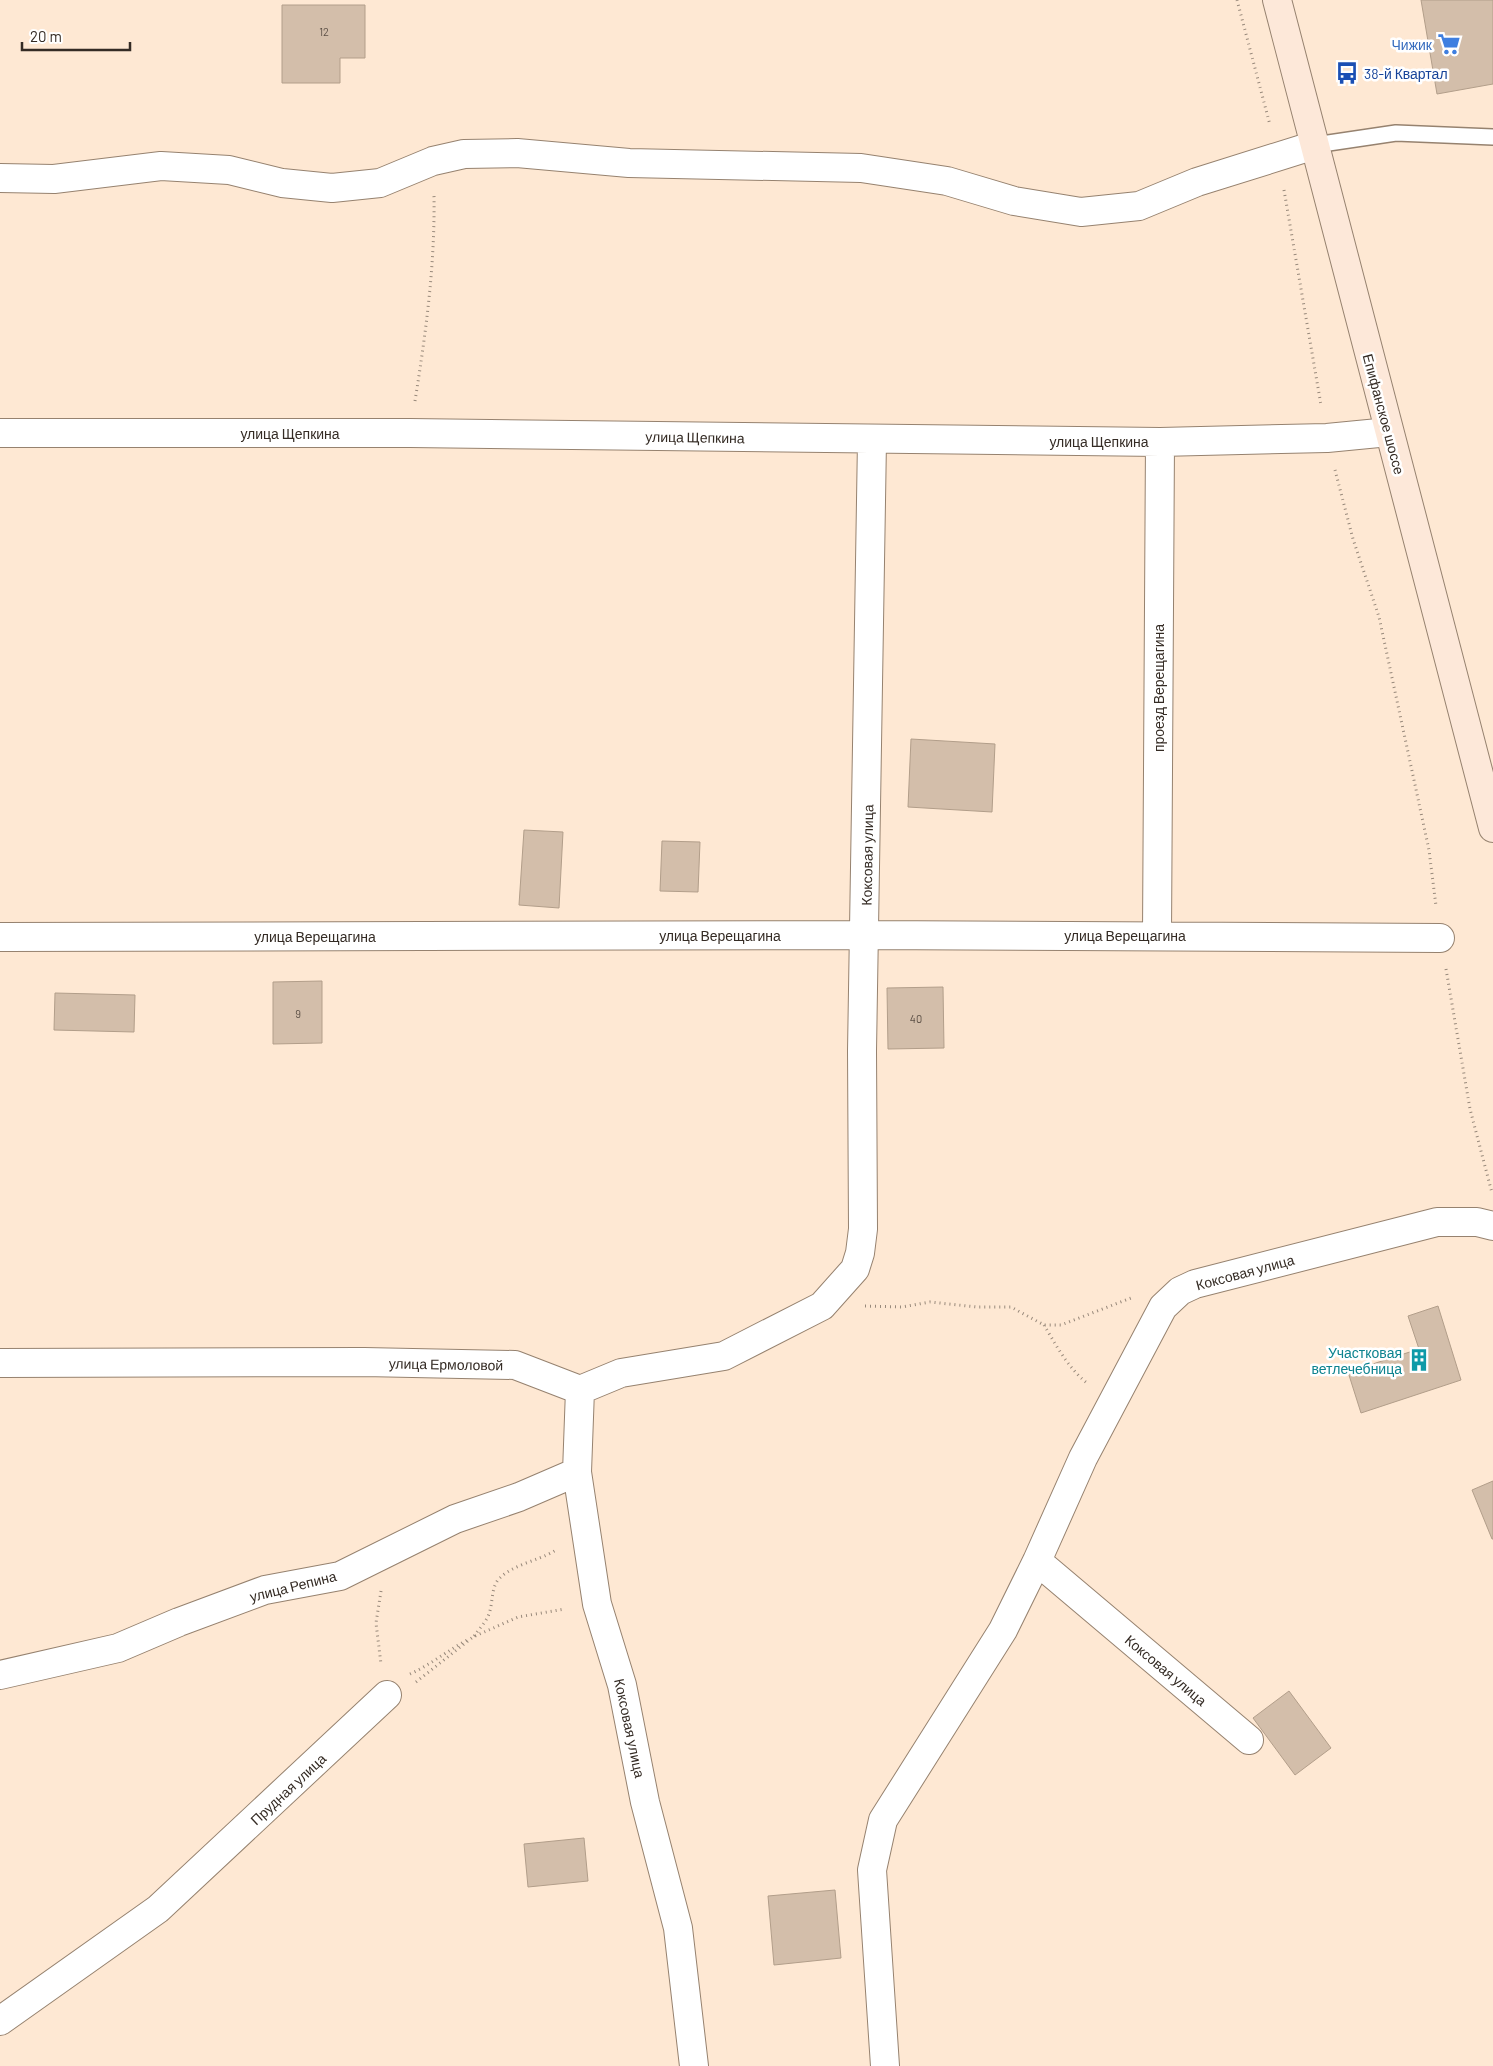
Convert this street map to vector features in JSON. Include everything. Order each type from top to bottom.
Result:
[{"type":"main road","name":"Епифанское шоссе","points":[[1277,0],[1493,828]]},
{"type":"street","points":[[0,178],[54,179],[161,166],[229,170],[282,183],[332,188],[380,183],[433,162],[464,154],[517,153],[629,163],[861,168],[947,181],[1014,201],[1081,212],[1139,206],[1198,182],[1315,145]]},
{"type":"street","name":"улица Щепкина","points":[[0,433],[410,433],[1160,442],[1326,438],[1389,432]]},
{"type":"street","name":"Коксовая улица","points":[[822,1306],[855,1269],[860,1253],[863,1229],[862,1051],[866,935],[872,440]]},
{"type":"street","name":"проезд Верещагина","points":[[1157,935],[1160,442]]},
{"type":"street","name":"улица Верещагина","points":[[0,937],[1157,935],[1440,938]]},
{"type":"street","name":"Коксовая улица","points":[[885,2066],[872,1870],[883,1820],[1003,1630],[1038,1561],[1083,1458],[1163,1307],[1180,1291],[1195,1284],[1437,1222],[1477,1222],[1493,1226]]},
{"type":"street","points":[[580,1390],[621,1373],[724,1356],[822,1306]]},
{"type":"street","name":"улица Ермоловой","points":[[0,1363],[364,1362],[515,1365],[580,1390]]},
{"type":"street","name":"Коксовая улица","points":[[580,1390],[577,1472],[597,1604],[622,1685],[645,1802],[678,1928],[694,2066]]},
{"type":"street","name":"улица Репина","points":[[0,1676],[118,1648],[179,1622],[265,1590],[340,1576],[455,1519],[519,1497],[577,1472]]},
{"type":"street","name":"Коксовая улица","points":[[1038,1561],[1249,1740]]},
{"type":"street","name":"Прудная улица","points":[[0,2021],[158,1909],[268,1808],[385,1690]]},
{"type":"lane","points":[[1315,145],[1396,133],[1493,137]]},
{"type":"path","points":[[1236,0],[1278,156],[1326,438],[1353,539],[1379,617],[1429,850],[1440,938],[1470,1109],[1493,1198]]},
{"type":"path","points":[[410,433],[428,318],[434,231],[433,162]]},
{"type":"path","points":[[822,1306],[902,1307],[930,1302],[977,1307],[1011,1307],[1044,1324],[1061,1325],[1141,1293],[1180,1291]]},
{"type":"path","points":[[1044,1324],[1062,1354],[1079,1376],[1113,1404]]},
{"type":"path","points":[[385,1690],[416,1682],[473,1637],[489,1616],[494,1589],[498,1580],[515,1568],[548,1555],[561,1547]]},
{"type":"path","points":[[385,1690],[376,1623],[388,1551]]},
{"type":"path","points":[[385,1690],[425,1668],[452,1648],[518,1617],[597,1604]]},
{"type":"building","points":[[1421,0],[1493,0],[1493,84],[1437,94]]},
{"type":"building","points":[[282,5],[365,5],[365,58],[340,58],[340,83],[282,83]]},
{"type":"building","points":[[911,739],[995,744],[992,812],[908,807]]},
{"type":"building","points":[[524,830],[563,832],[559,908],[519,905]]},
{"type":"building","points":[[662,841],[700,842],[698,892],[660,891]]},
{"type":"building","points":[[322,981],[322,1043],[273,1044],[273,982]]},
{"type":"building","points":[[943,987],[944,1048],[888,1049],[887,988]]},
{"type":"building","points":[[55,993],[135,995],[134,1032],[54,1030]]},
{"type":"building","name":"Участковая ветлечебница","points":[[1438,1306],[1461,1380],[1361,1413],[1348,1372],[1419,1349],[1408,1316]]},
{"type":"building","points":[[1493,1481],[1493,1539],[1492,1539],[1472,1490]]},
{"type":"building","points":[[1289,1691],[1331,1748],[1295,1775],[1253,1718]]},
{"type":"building","points":[[584,1838],[588,1881],[528,1887],[524,1844]]},
{"type":"building","points":[[835,1890],[841,1958],[774,1965],[768,1896]]},
{"type":"place","name":"Чижик","points":[[1449,44]]},
{"type":"place","name":"38-й Квартал","points":[[1347,73]]},
{"type":"place","name":"Участковая ветлечебница","points":[[1419,1360]]}]
